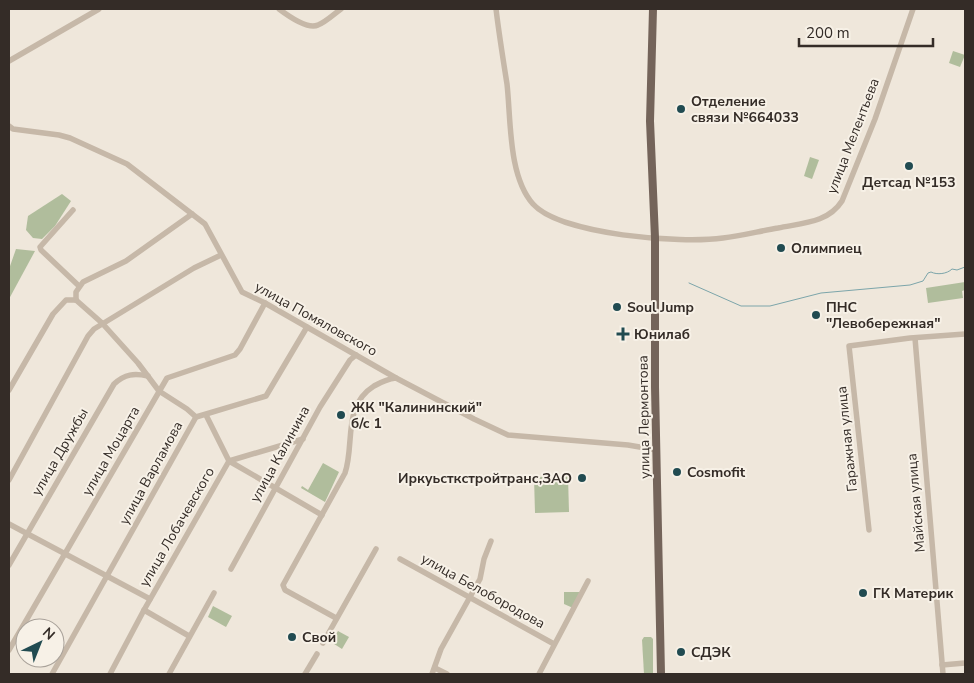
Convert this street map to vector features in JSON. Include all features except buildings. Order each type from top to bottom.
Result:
[{"type":"main road","name":"улица Лермонтова","points":[[654,9],[651,46],[650,121],[655,238],[655,387],[661,674]]},
{"type":"street","points":[[9,61],[99,9]]},
{"type":"street","points":[[279,9],[294,19],[311,26],[317,26],[341,9]]},
{"type":"street","points":[[496,9],[507,86],[514,160],[526,194],[533,204],[548,216],[561,222],[585,228],[655,238]]},
{"type":"street","name":"улица Мелентьева","points":[[655,238],[680,240],[721,239],[812,221],[826,217],[834,212],[842,201],[875,119],[913,9]]},
{"type":"street","name":"улица Помяловского","points":[[11,128],[70,138],[127,164],[205,224],[240,290],[266,302],[396,378],[474,420],[508,434],[628,445],[657,450]]},
{"type":"street","points":[[73,210],[40,247],[56,266],[79,286]]},
{"type":"street","points":[[76,300],[76,292],[86,279],[126,261],[192,214]]},
{"type":"street","points":[[9,480],[88,336],[94,329],[194,268],[221,256]]},
{"type":"street","points":[[9,390],[54,314],[66,300],[76,300],[102,323],[159,390],[196,417]]},
{"type":"street","name":"улица Моцарта","points":[[9,650],[167,378],[235,354],[240,349],[266,302]]},
{"type":"street","name":"улица Варламова","points":[[52,674],[196,417],[266,396],[307,327]]},
{"type":"street","points":[[914,338],[965,334]]},
{"type":"street","name":"Гаражная улица","points":[[869,530],[849,346],[914,338]]},
{"type":"street","name":"Майская улица","points":[[914,338],[943,674]]},
{"type":"street","name":"улица Калинина","points":[[231,569],[320,407],[356,355]]},
{"type":"street","name":"улица Дружбы","points":[[9,565],[114,384],[121,377],[132,374],[148,376]]},
{"type":"street","points":[[336,618],[283,588],[283,585],[346,471],[348,440],[353,416],[362,396],[382,381],[396,378]]},
{"type":"street","points":[[206,415],[229,461],[322,515]]},
{"type":"street","name":"улица Лобачевского","points":[[110,674],[150,599],[229,461],[303,439]]},
{"type":"street","points":[[9,524],[150,599]]},
{"type":"street","points":[[432,674],[441,649],[480,580],[484,559],[491,541]]},
{"type":"street","points":[[323,643],[376,549]]},
{"type":"street","name":"улица Белобородова","points":[[400,558],[554,644]]},
{"type":"street","points":[[539,674],[588,581]]},
{"type":"street","points":[[169,674],[214,593]]},
{"type":"street","points":[[144,610],[189,636]]},
{"type":"street","points":[[305,674],[316,654]]},
{"type":"street","points":[[942,665],[965,663]]},
{"type":"street","points":[[435,668],[447,674]]},
{"type":"green space","points":[[953,51],[965,55],[960,67],[949,63]]},
{"type":"green space","points":[[810,157],[819,160],[812,179],[804,176]]},
{"type":"green space","points":[[62,194],[71,201],[55,226],[42,239],[33,238],[26,230],[28,216]]},
{"type":"green space","points":[[16,249],[35,251],[9,299],[9,269]]},
{"type":"green space","points":[[965,282],[965,290],[962,291],[963,298],[928,303],[926,288]]},
{"type":"green space","points":[[323,463],[339,472],[325,502],[301,488],[302,486],[308,490]]},
{"type":"green space","points":[[568,476],[569,512],[535,513],[534,477]]},
{"type":"green space","points":[[564,592],[582,592],[573,608],[564,604]]},
{"type":"green space","points":[[213,606],[232,616],[226,627],[208,617]]},
{"type":"green space","points":[[338,631],[349,637],[342,649],[331,642]]},
{"type":"green space","points":[[644,637],[651,637],[653,639],[653,674],[644,674],[642,640]]},
{"type":"waterway","points":[[689,283],[741,306],[770,306],[821,293],[910,285],[923,281],[928,273],[931,272],[942,274],[952,269],[957,270],[965,267]]},
{"type":"place","name":"Отделение связи №664033","points":[[681,109]]},
{"type":"place","name":"Детсад №153","points":[[909,166]]},
{"type":"place","name":"Олимпиец","points":[[781,248]]},
{"type":"place","name":"Soul Jump","points":[[617,307]]},
{"type":"place","name":"ПНС \"Левобережная\"","points":[[816,315]]},
{"type":"place","name":"Юнилаб","points":[[623,334]]},
{"type":"place","name":"ЖК \"Калининский\" б/с 1","points":[[341,415]]},
{"type":"place","name":"Cosmofit","points":[[677,472]]},
{"type":"place","name":"Иркуьсткстройтранс,ЗАО","points":[[582,478]]},
{"type":"place","name":"ГК Материк","points":[[863,593]]},
{"type":"place","name":"Свой","points":[[292,637]]},
{"type":"place","name":"СДЭК","points":[[681,652]]}]
